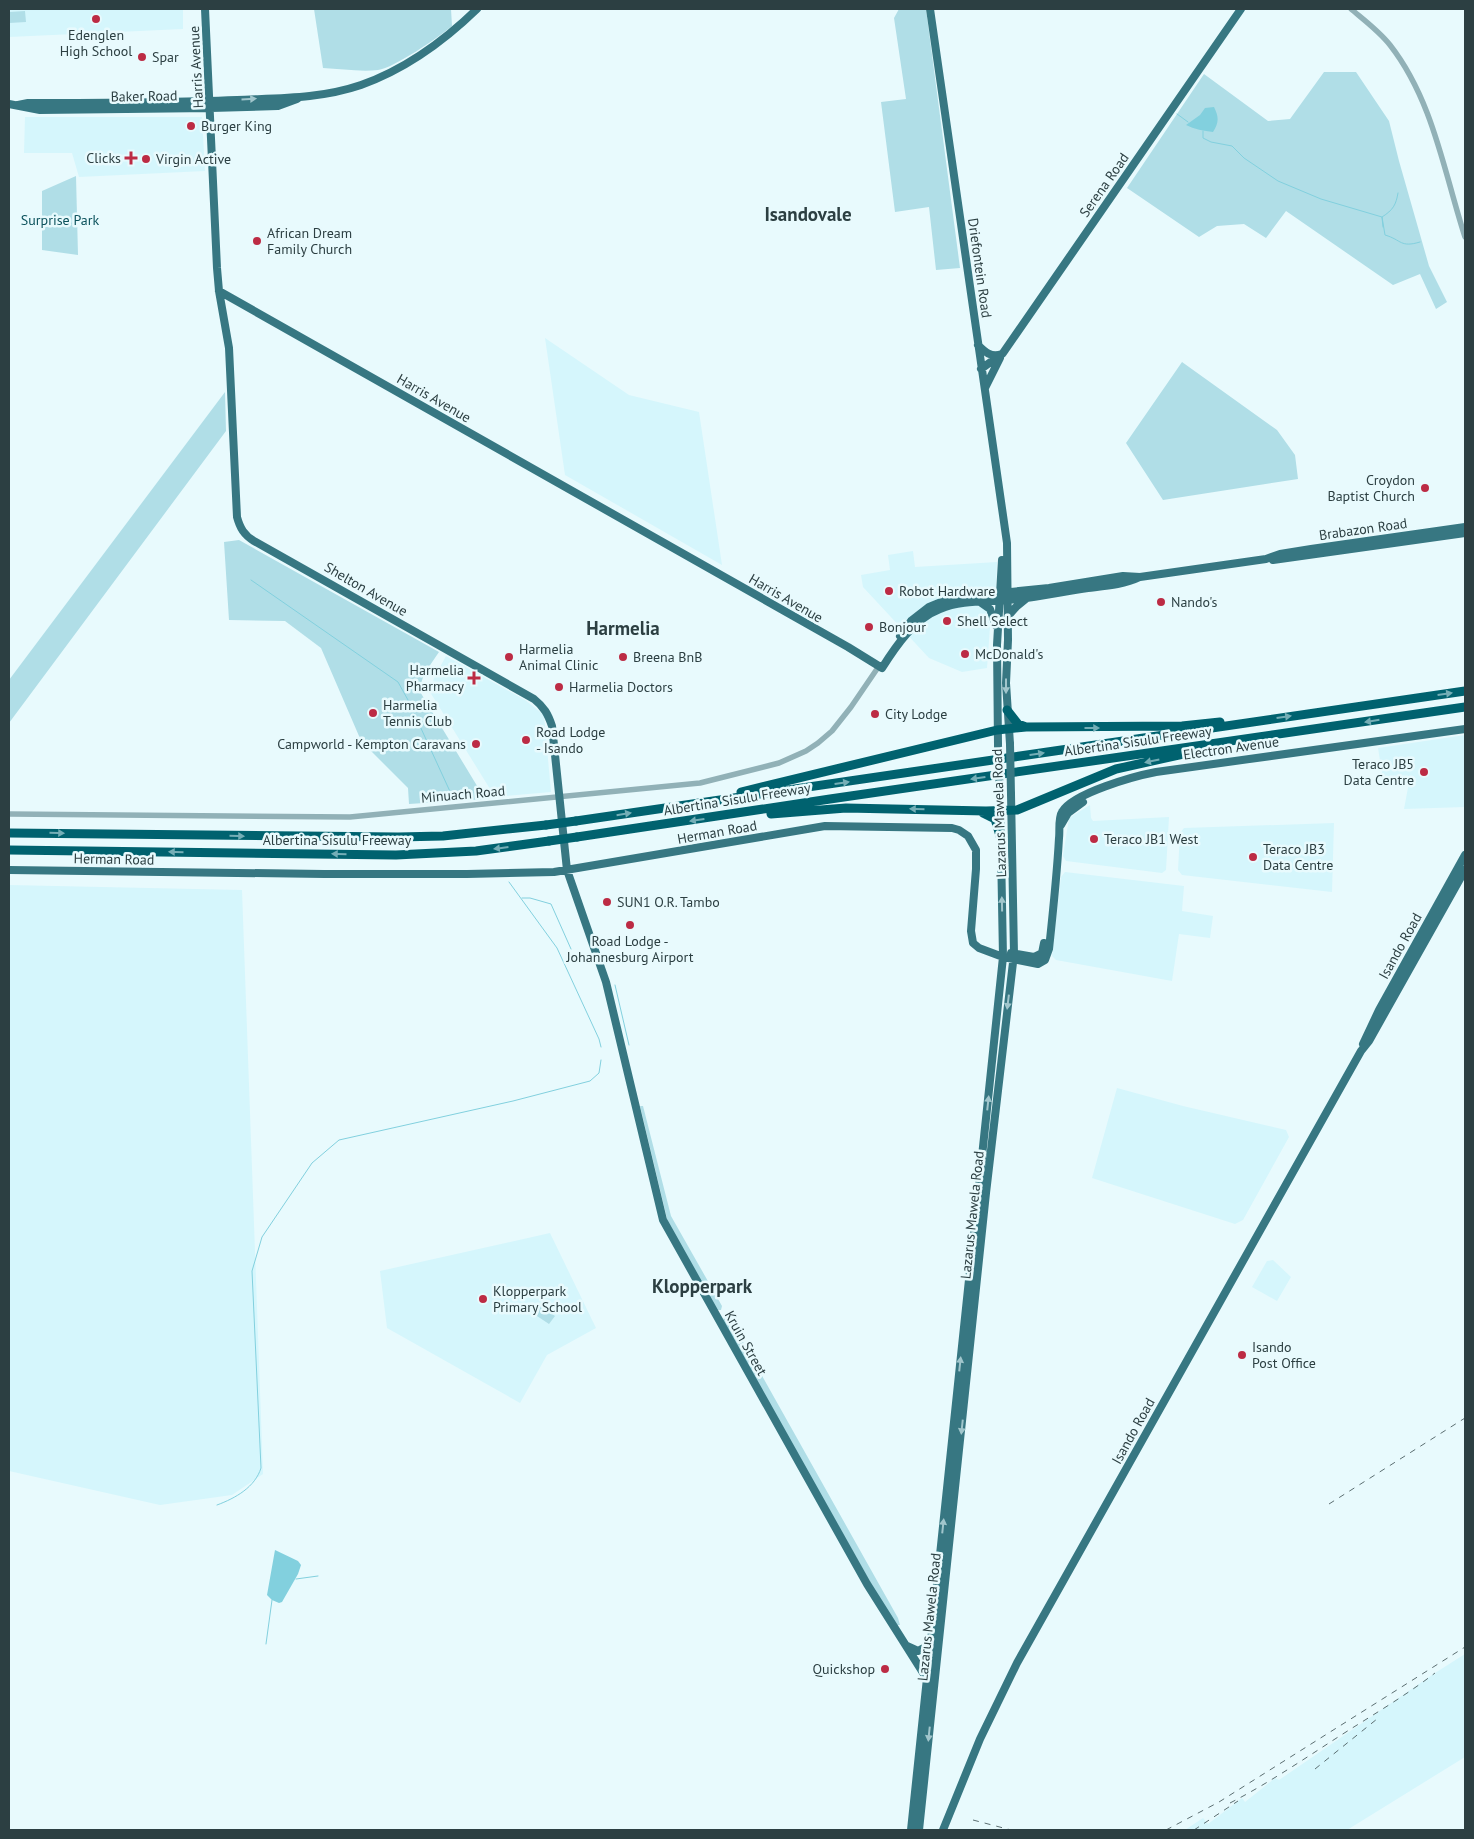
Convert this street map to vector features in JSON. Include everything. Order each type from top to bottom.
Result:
[{"type":"highway","name":"Albertina Sisulu Freeway","points":[[9,832],[443,836],[576,821],[1465,691]]},
{"type":"highway","name":"Albertina Sisulu Freeway","points":[[9,850],[396,855],[476,851],[1465,707]]},
{"type":"highway","points":[[1007,710],[1018,724],[1026,728]]},
{"type":"highway","points":[[724,798],[753,788],[997,730],[1182,726],[1244,719],[1256,721]]},
{"type":"highway","points":[[746,812],[767,814],[846,808],[1012,810],[1026,808],[1116,769],[1234,741]]},
{"type":"highway","points":[[970,810],[987,814],[993,818],[1001,840]]},
{"type":"main road","name":"Harris Avenue","points":[[205,9],[219,290],[879,669]]},
{"type":"main road","name":"Baker Road","points":[[414,60],[458,27],[477,9]]},
{"type":"main road","name":"Baker Road","points":[[9,104],[278,106],[299,98],[331,93],[361,84],[435,50],[461,30],[481,9]]},
{"type":"main road","name":"Driefontein Road","points":[[930,9],[995,456],[1004,530],[1004,597]]},
{"type":"main road","name":"Serena Road","points":[[981,369],[1002,355],[1241,9]]},
{"type":"main road","points":[[217,268],[227,290],[237,300],[227,306],[224,318]]},
{"type":"main road","name":"Shelton Avenue","points":[[219,290],[229,348],[237,517],[245,534],[539,703],[548,715],[552,726],[567,870]]},
{"type":"main road","points":[[978,346],[995,356],[1002,355]]},
{"type":"main road","points":[[984,388],[1002,355]]},
{"type":"main road","name":"Brabazon Road","points":[[1409,538],[1465,527]]},
{"type":"main road","name":"Brabazon Road","points":[[1004,597],[1123,576],[1140,577],[1266,559],[1299,551],[1465,533]]},
{"type":"main road","name":"Brabazon Road","points":[[1004,597],[1029,597],[1130,582],[1140,577]]},
{"type":"main road","points":[[879,669],[911,620],[928,607],[951,598],[1004,597]]},
{"type":"main road","points":[[879,669],[906,635],[941,608],[1004,597]]},
{"type":"main road","name":"Lazarus Mawela Road","points":[[919,1830],[1014,957],[1012,810],[1006,683],[1008,616],[1004,597]]},
{"type":"main road","name":"Lazarus Mawela Road","points":[[911,1830],[1003,951],[997,730],[997,630],[1004,597]]},
{"type":"main road","points":[[1008,616],[1029,597]]},
{"type":"main road","points":[[980,602],[990,609],[997,630]]},
{"type":"main road","name":"Electron Avenue","points":[[1014,957],[1038,964],[1045,960],[1048,953],[1058,857],[1060,815],[1064,808],[1095,790],[1127,778],[1156,772],[1463,728]]},
{"type":"main road","name":"Herman Road","points":[[9,870],[219,872],[228,870],[271,870],[336,873],[467,874],[567,870],[825,826],[952,828],[962,831],[968,836],[976,850],[971,935],[975,945],[989,951],[1003,951],[1014,957]]},
{"type":"main road","name":"Isando Road","points":[[1361,1051],[1364,1039],[1379,1010],[1465,855]]},
{"type":"main road","name":"Electron Avenue","points":[[1014,957],[1034,957],[1042,953],[1053,871],[1058,857]]},
{"type":"main road","name":"Kruin Street","points":[[567,870],[606,982],[663,1220],[867,1584],[927,1679],[934,1686]]},
{"type":"main road","name":"Isando Road","points":[[943,1830],[980,1739],[1017,1663],[1361,1051],[1369,1041],[1465,870]]},
{"type":"main road","points":[[989,951],[1003,951]]},
{"type":"main road","points":[[966,1304],[972,1296],[978,1278]]},
{"type":"main road","points":[[905,1645],[918,1651],[931,1644]]},
{"type":"street","points":[[1351,9],[1389,44],[1421,97],[1465,237]]},
{"type":"street","name":"Minuach Road","points":[[9,814],[350,817],[700,783],[790,759],[818,743],[832,731],[879,669]]},
{"type":"shaded area","name":"Edenglen High School","points":[[9,9],[183,9],[183,29],[9,37]]},
{"type":"shaded area","points":[[1214,107],[1218,120],[1213,132],[1199,130],[1186,125],[1200,115],[1205,108]]},
{"type":"shaded area","points":[[25,117],[202,117],[205,171],[79,177],[72,153],[24,153]]},
{"type":"shaded area","points":[[545,338],[629,395],[699,412],[722,565],[565,475]]},
{"type":"shaded area","points":[[913,551],[915,567],[997,562],[996,594],[982,595],[990,627],[987,668],[962,672],[929,658],[863,587],[861,575],[890,570],[888,555]]},
{"type":"shaded area","points":[[446,656],[525,700],[544,715],[551,792],[495,797],[430,692],[434,678]]},
{"type":"shaded area","name":"Teraco JB5 Data Centre","points":[[1465,735],[1465,807],[1404,809],[1410,777],[1383,779],[1378,748]]},
{"type":"shaded area","points":[[1090,805],[1093,821],[1169,817],[1166,870],[1162,873],[1066,861],[1063,856],[1069,818]]},
{"type":"shaded area","name":"Teraco JB3 Data Centre","points":[[1334,823],[1332,892],[1182,875],[1178,870],[1180,833],[1184,828]]},
{"type":"shaded area","points":[[1065,872],[1184,886],[1182,911],[1213,916],[1210,938],[1179,934],[1172,981],[1056,960],[1052,956],[1061,877]]},
{"type":"shaded area","points":[[9,885],[242,890],[263,1474],[232,1495],[160,1505],[9,1471]]},
{"type":"shaded area","points":[[1117,1088],[1183,1106],[1286,1130],[1289,1137],[1243,1220],[1235,1224],[1092,1178]]},
{"type":"shaded area","name":"Klopperpark Primary School","points":[[550,1233],[596,1328],[547,1355],[520,1403],[387,1328],[380,1271]]},
{"type":"shaded area","points":[[1273,1260],[1291,1277],[1277,1301],[1252,1287],[1267,1261]]},
{"type":"shaded area","points":[[275,1550],[298,1561],[301,1565],[282,1602],[279,1603],[267,1595]]},
{"type":"shaded area","points":[[1465,1654],[1465,1757],[1347,1830],[1185,1830],[1203,1818],[1208,1824],[1242,1798],[1245,1802],[1275,1778],[1279,1780]]},
{"type":"green space","points":[[314,9],[451,9],[452,26],[416,51],[385,68],[365,71],[323,68]]},
{"type":"green space","points":[[899,9],[926,9],[960,268],[936,270],[929,207],[895,212],[881,102],[906,99],[894,18]]},
{"type":"green space","points":[[25,11],[26,22],[9,23],[9,12]]},
{"type":"green space","points":[[1324,72],[1356,72],[1389,121],[1429,266],[1447,302],[1436,309],[1420,274],[1393,285],[1286,211],[1266,238],[1244,224],[1217,226],[1199,237],[1127,188],[1204,74],[1268,121],[1290,119]]},
{"type":"green space","name":"Surprise Park","points":[[76,176],[78,255],[42,250],[42,191]]},
{"type":"green space","points":[[1182,362],[1277,430],[1295,455],[1298,479],[1163,500],[1126,443]]},
{"type":"green space","points":[[225,392],[226,431],[9,723],[9,680]]},
{"type":"green space","points":[[239,540],[439,652],[424,674],[419,690],[485,799],[409,804],[408,788],[368,748],[359,736],[321,648],[285,621],[229,620],[224,542]]},
{"type":"green space","points":[[640,1106],[643,1106],[671,1216],[722,1306],[721,1310],[716,1310],[669,1227]]},
{"type":"green space","points":[[537,1303],[555,1316],[549,1324],[531,1312]]},
{"type":"green space","points":[[724,1316],[729,1317],[898,1618],[900,1625],[897,1625],[886,1610],[723,1322]]},
{"type":"waterway","points":[[1177,114],[1188,122]]},
{"type":"waterway","points":[[1203,131],[1203,138],[1211,142],[1232,146],[1244,158],[1278,181],[1321,199],[1382,217],[1393,207],[1398,193]]},
{"type":"waterway","points":[[1383,227],[1382,217],[1385,235],[1405,244],[1420,242]]},
{"type":"waterway","points":[[251,580],[398,682],[453,798]]},
{"type":"waterway","points":[[509,882],[557,948],[601,1047]]},
{"type":"waterway","points":[[522,898],[530,898],[551,904],[571,949]]},
{"type":"waterway","points":[[615,985],[629,1045]]},
{"type":"waterway","points":[[217,1505],[244,1491],[254,1481],[261,1468],[252,1271],[262,1237],[312,1163],[339,1140],[513,1101],[590,1081],[599,1073],[601,1060]]},
{"type":"waterway","points":[[296,1579],[318,1576]]},
{"type":"waterway","points":[[266,1644],[272,1600]]},
{"type":"railway","points":[[1329,1504],[1465,1418]]},
{"type":"railway","points":[[1166,1830],[1219,1802],[1465,1647]]},
{"type":"railway","points":[[1230,1803],[1297,1764],[1399,1699],[1435,1673]]},
{"type":"railway","points":[[1315,1769],[1377,1719]]},
{"type":"railway","points":[[1194,1830],[1238,1801]]},
{"type":"railway","points":[[973,1820],[1011,1830]]},
{"type":"place","name":"Edenglen High School","points":[[96,19]]},
{"type":"place","name":"Spar","points":[[142,57]]},
{"type":"place","name":"Burger King","points":[[191,126]]},
{"type":"place","name":"Clicks","points":[[131,158]]},
{"type":"place","name":"Virgin Active","points":[[146,159]]},
{"type":"place","name":"African Dream Family Church","points":[[257,241]]},
{"type":"place","name":"Croydon Baptist Church","points":[[1425,488]]},
{"type":"place","name":"Robot Hardware","points":[[889,591]]},
{"type":"place","name":"Nando's","points":[[1161,602]]},
{"type":"place","name":"Shell Select","points":[[947,621]]},
{"type":"place","name":"Bonjour","points":[[869,627]]},
{"type":"place","name":"McDonald's","points":[[965,654]]},
{"type":"place","name":"Harmelia Animal Clinic","points":[[509,657]]},
{"type":"place","name":"Breena BnB","points":[[623,657]]},
{"type":"place","name":"Harmelia Pharmacy","points":[[474,678]]},
{"type":"place","name":"Harmelia Doctors","points":[[559,687]]},
{"type":"place","name":"Harmelia Tennis Club","points":[[373,713]]},
{"type":"place","name":"City Lodge","points":[[875,714]]},
{"type":"place","name":"Road Lodge - Isando","points":[[526,740]]},
{"type":"place","name":"Campworld - Kempton Caravans","points":[[476,744]]},
{"type":"place","name":"Teraco JB5 Data Centre","points":[[1424,772]]},
{"type":"place","name":"Teraco JB1 West","points":[[1094,839]]},
{"type":"place","name":"Teraco JB3 Data Centre","points":[[1253,857]]},
{"type":"place","name":"SUN1 O.R. Tambo","points":[[607,902]]},
{"type":"place","name":"Road Lodge - Johannesburg Airport","points":[[630,925]]},
{"type":"place","name":"Klopperpark Primary School","points":[[483,1299]]},
{"type":"place","name":"Isando Post Office","points":[[1242,1355]]},
{"type":"place","name":"Quickshop","points":[[885,1669]]},
{"type":"district","name":"Isandovale","points":[[808,214]]},
{"type":"district","name":"Harmelia","points":[[623,628]]},
{"type":"district","name":"Klopperpark","points":[[702,1286]]}]
